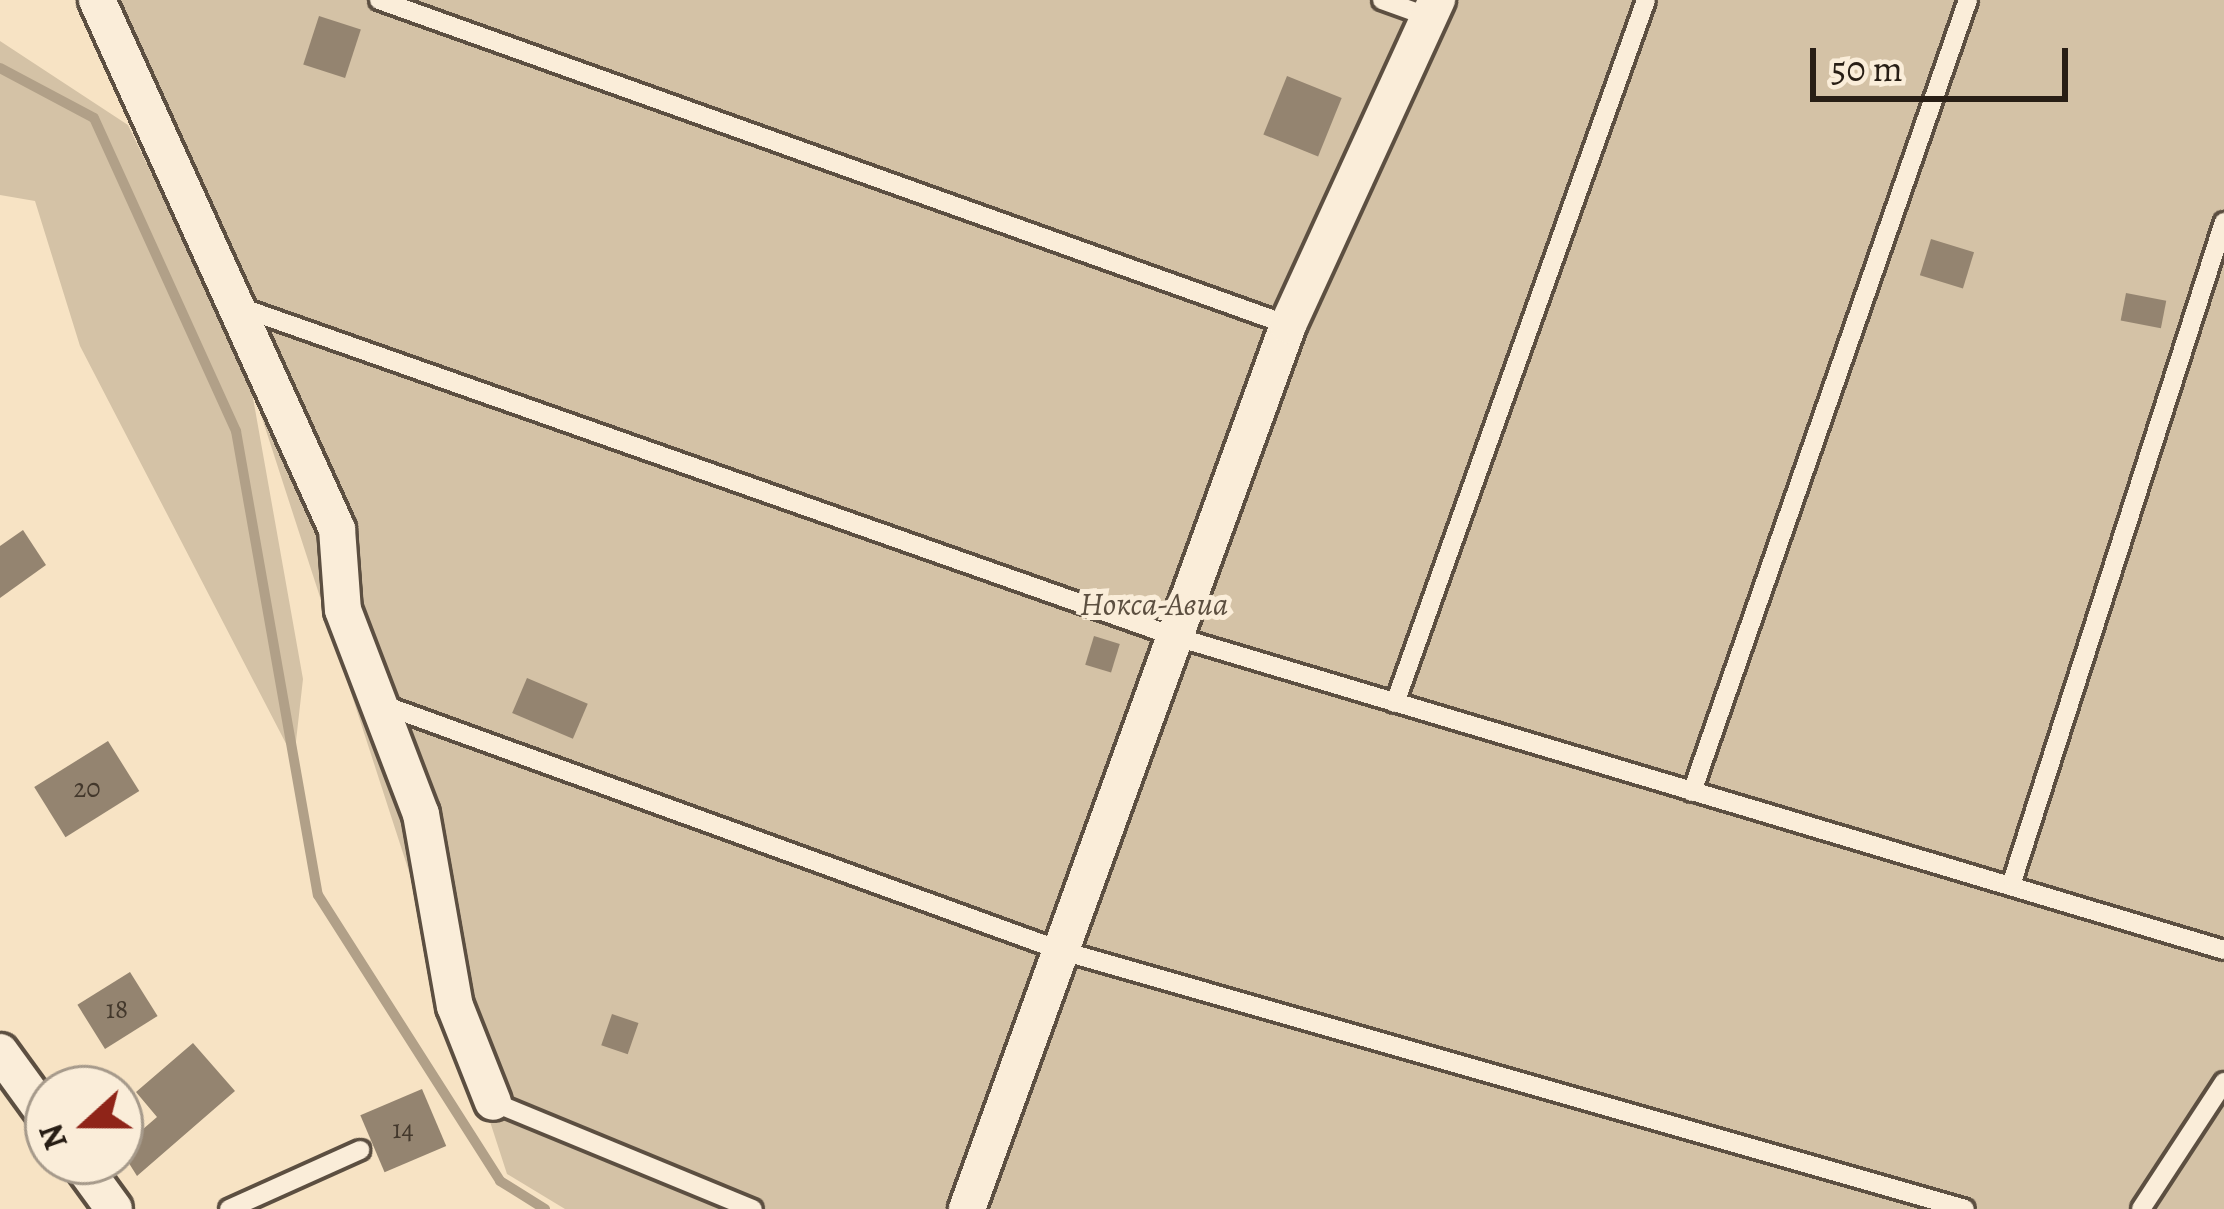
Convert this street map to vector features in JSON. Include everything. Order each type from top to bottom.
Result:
[{"type":"street","points":[[97,0],[338,529],[343,610],[421,814],[454,1006],[493,1102]]},
{"type":"street","points":[[967,1209],[1170,635],[1288,325],[1433,8]]},
{"type":"street","points":[[0,1052],[24,1085]]},
{"type":"lane","points":[[379,0],[1288,325]]},
{"type":"lane","points":[[1382,0],[1433,8]]},
{"type":"lane","points":[[1395,703],[1646,0]]},
{"type":"lane","points":[[1692,792],[1968,0]]},
{"type":"lane","points":[[2012,879],[2224,222]]},
{"type":"lane","points":[[236,305],[1170,635],[1692,792],[2012,879],[2224,950]]},
{"type":"lane","points":[[379,704],[1059,950],[1965,1209]]},
{"type":"lane","points":[[2141,1209],[2224,1082]]},
{"type":"lane","points":[[493,1102],[753,1209]]},
{"type":"lane","points":[[229,1209],[360,1150]]},
{"type":"green space","name":"Нокса-Авиа","points":[[85,0],[2224,0],[2224,1209],[565,1209],[507,1174],[250,381],[303,679],[294,759],[80,346],[35,201],[0,195],[0,41],[128,125],[231,338]]},
{"type":"building","points":[[319,16],[361,30],[345,78],[303,65]]},
{"type":"building","points":[[1287,76],[1342,98],[1318,157],[1263,134]]},
{"type":"building","points":[[1931,239],[1974,252],[1963,288],[1920,275]]},
{"type":"building","points":[[2126,293],[2166,301],[2161,328],[2121,320]]},
{"type":"building","points":[[23,530],[46,565],[0,598],[0,546]]},
{"type":"building","points":[[1094,636],[1120,644],[1111,673],[1085,665]]},
{"type":"building","points":[[527,678],[588,704],[573,739],[512,713]]},
{"type":"building","points":[[108,741],[139,791],[65,837],[34,787]]},
{"type":"building","points":[[130,972],[158,1016],[105,1049],[77,1005]]},
{"type":"building","points":[[612,1014],[638,1023],[628,1054],[601,1045]]},
{"type":"building","points":[[193,1043],[235,1091],[144,1170],[144,1128],[157,1117],[144,1102],[144,1085]]},
{"type":"building","points":[[422,1089],[446,1146],[385,1172],[360,1115]]},
{"type":"waterway","points":[[0,68],[94,118],[236,431],[318,895],[500,1181],[545,1209]]}]
